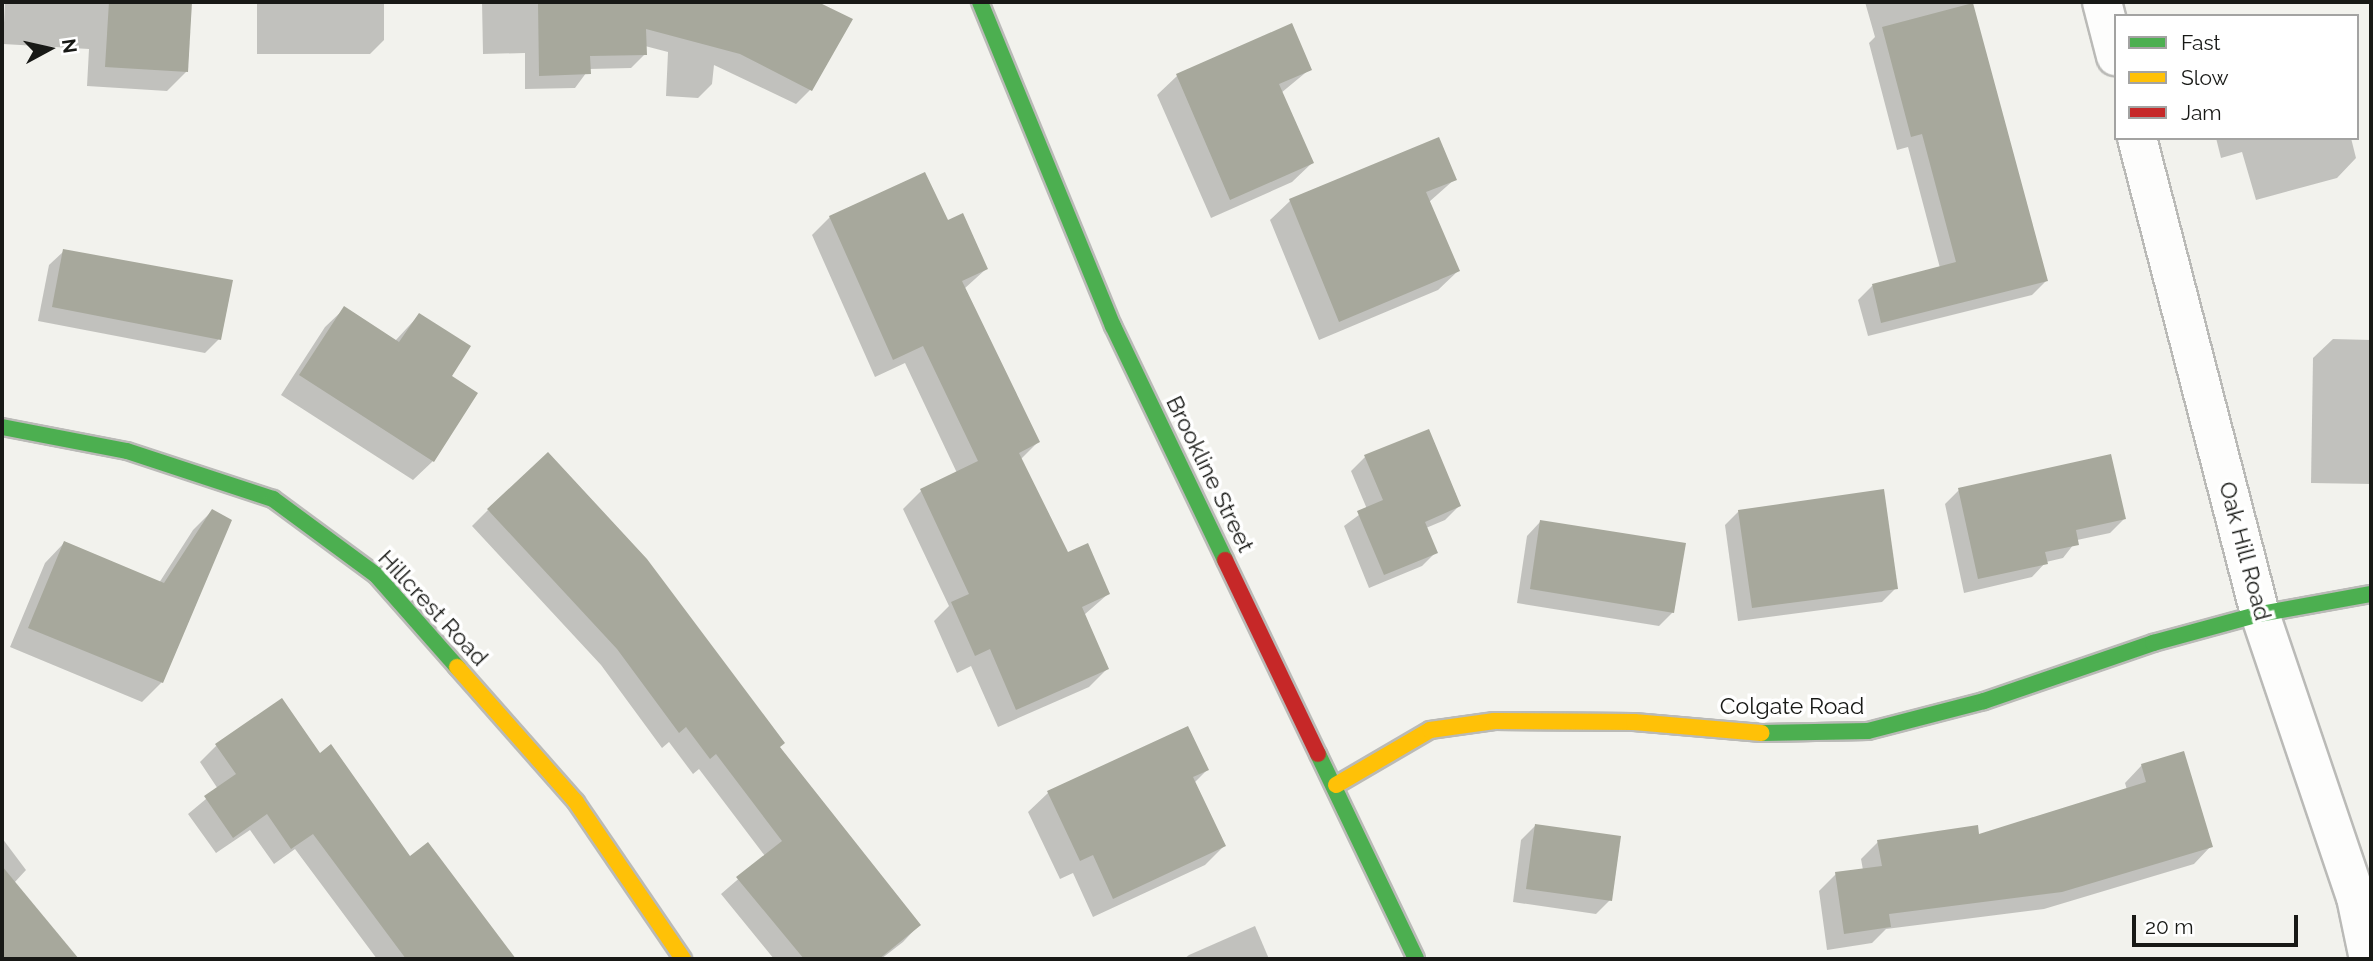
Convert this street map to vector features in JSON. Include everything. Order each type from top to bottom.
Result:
[{"type":"street","name":"Brookline Street","points":[[980,2],[1113,326],[1336,785],[1416,959]]},
{"type":"street","points":[[2102,2],[2114,48]]},
{"type":"street","name":"Oak Hill Road","points":[[2138,140],[2260,614],[2356,897],[2369,959]]},
{"type":"street","name":"Hillcrest Road","points":[[2,427],[127,451],[273,499],[376,575],[576,802],[683,959]]},
{"type":"street","name":"Colgate Road","points":[[1336,785],[1430,730],[1494,721],[1634,722],[1756,733],[1868,731],[1984,701],[2153,643],[2260,614],[2371,594]]},
{"type":"building","points":[[109,2],[192,2],[188,72],[105,67]]},
{"type":"building","points":[[538,2],[818,2],[853,19],[812,91],[740,54],[646,29],[647,55],[590,56],[591,74],[539,76]]},
{"type":"building","points":[[1973,3],[2048,281],[1881,323],[1872,284],[1956,262],[1922,134],[1911,137],[1882,27]]},
{"type":"building","points":[[1292,23],[1312,70],[1279,84],[1314,163],[1230,200],[1176,74]]},
{"type":"building","points":[[1439,137],[1457,180],[1426,192],[1460,271],[1339,322],[1289,199]]},
{"type":"building","points":[[925,172],[948,220],[963,213],[988,269],[962,281],[1040,442],[1019,453],[1068,552],[1088,543],[1110,594],[1082,607],[1109,669],[1016,710],[990,649],[975,656],[951,602],[969,594],[920,489],[978,461],[923,346],[893,360],[829,216]]},
{"type":"building","points":[[63,249],[233,280],[221,340],[52,307]]},
{"type":"building","points":[[344,306],[399,342],[419,313],[471,346],[452,376],[478,393],[434,462],[299,375]]},
{"type":"building","points":[[1429,429],[1461,506],[1425,522],[1438,553],[1384,575],[1357,511],[1383,500],[1364,455]]},
{"type":"building","points":[[548,452],[647,559],[785,743],[780,747],[921,925],[879,959],[804,959],[736,877],[782,841],[716,754],[710,759],[686,727],[679,733],[617,649],[487,509]]},
{"type":"building","points":[[2111,454],[2126,519],[2076,530],[2079,545],[2045,552],[2048,564],[1978,579],[1958,488]]},
{"type":"building","points":[[1884,489],[1898,589],[1752,608],[1738,510]]},
{"type":"building","points":[[212,509],[232,520],[163,683],[28,628],[64,541],[164,583]]},
{"type":"building","points":[[1540,520],[1686,543],[1674,613],[1530,589]]},
{"type":"building","points":[[282,698],[320,753],[331,744],[410,856],[428,842],[516,959],[406,959],[313,834],[291,849],[267,814],[233,838],[204,796],[236,774],[215,744]]},
{"type":"building","points":[[1188,726],[1209,770],[1193,777],[1226,846],[1113,899],[1093,855],[1080,861],[1047,791]]},
{"type":"building","points":[[2184,751],[2213,847],[2062,892],[1889,914],[1891,927],[1844,934],[1835,872],[1882,866],[1877,840],[1978,825],[1979,834],[2146,782],[2141,764]]},
{"type":"building","points":[[1535,824],[1621,836],[1612,901],[1526,889]]},
{"type":"building","points":[[2,866],[79,959],[2,959]]},
{"type":"traffic: fast","points":[[980,2],[1113,326],[1225,560]]},
{"type":"traffic: fast","points":[[2,427],[127,451],[273,499],[376,575],[457,667]]},
{"type":"traffic: fast","points":[[1762,733],[1868,731],[1984,701],[2153,643],[2260,614],[2371,594]]},
{"type":"traffic: fast","points":[[1318,754],[1416,959]]},
{"type":"traffic: slow","points":[[457,667],[576,802],[683,959]]},
{"type":"traffic: slow","points":[[1336,785],[1430,730],[1494,721],[1634,722],[1762,733]]},
{"type":"traffic: jam","points":[[1225,560],[1318,754]]}]
